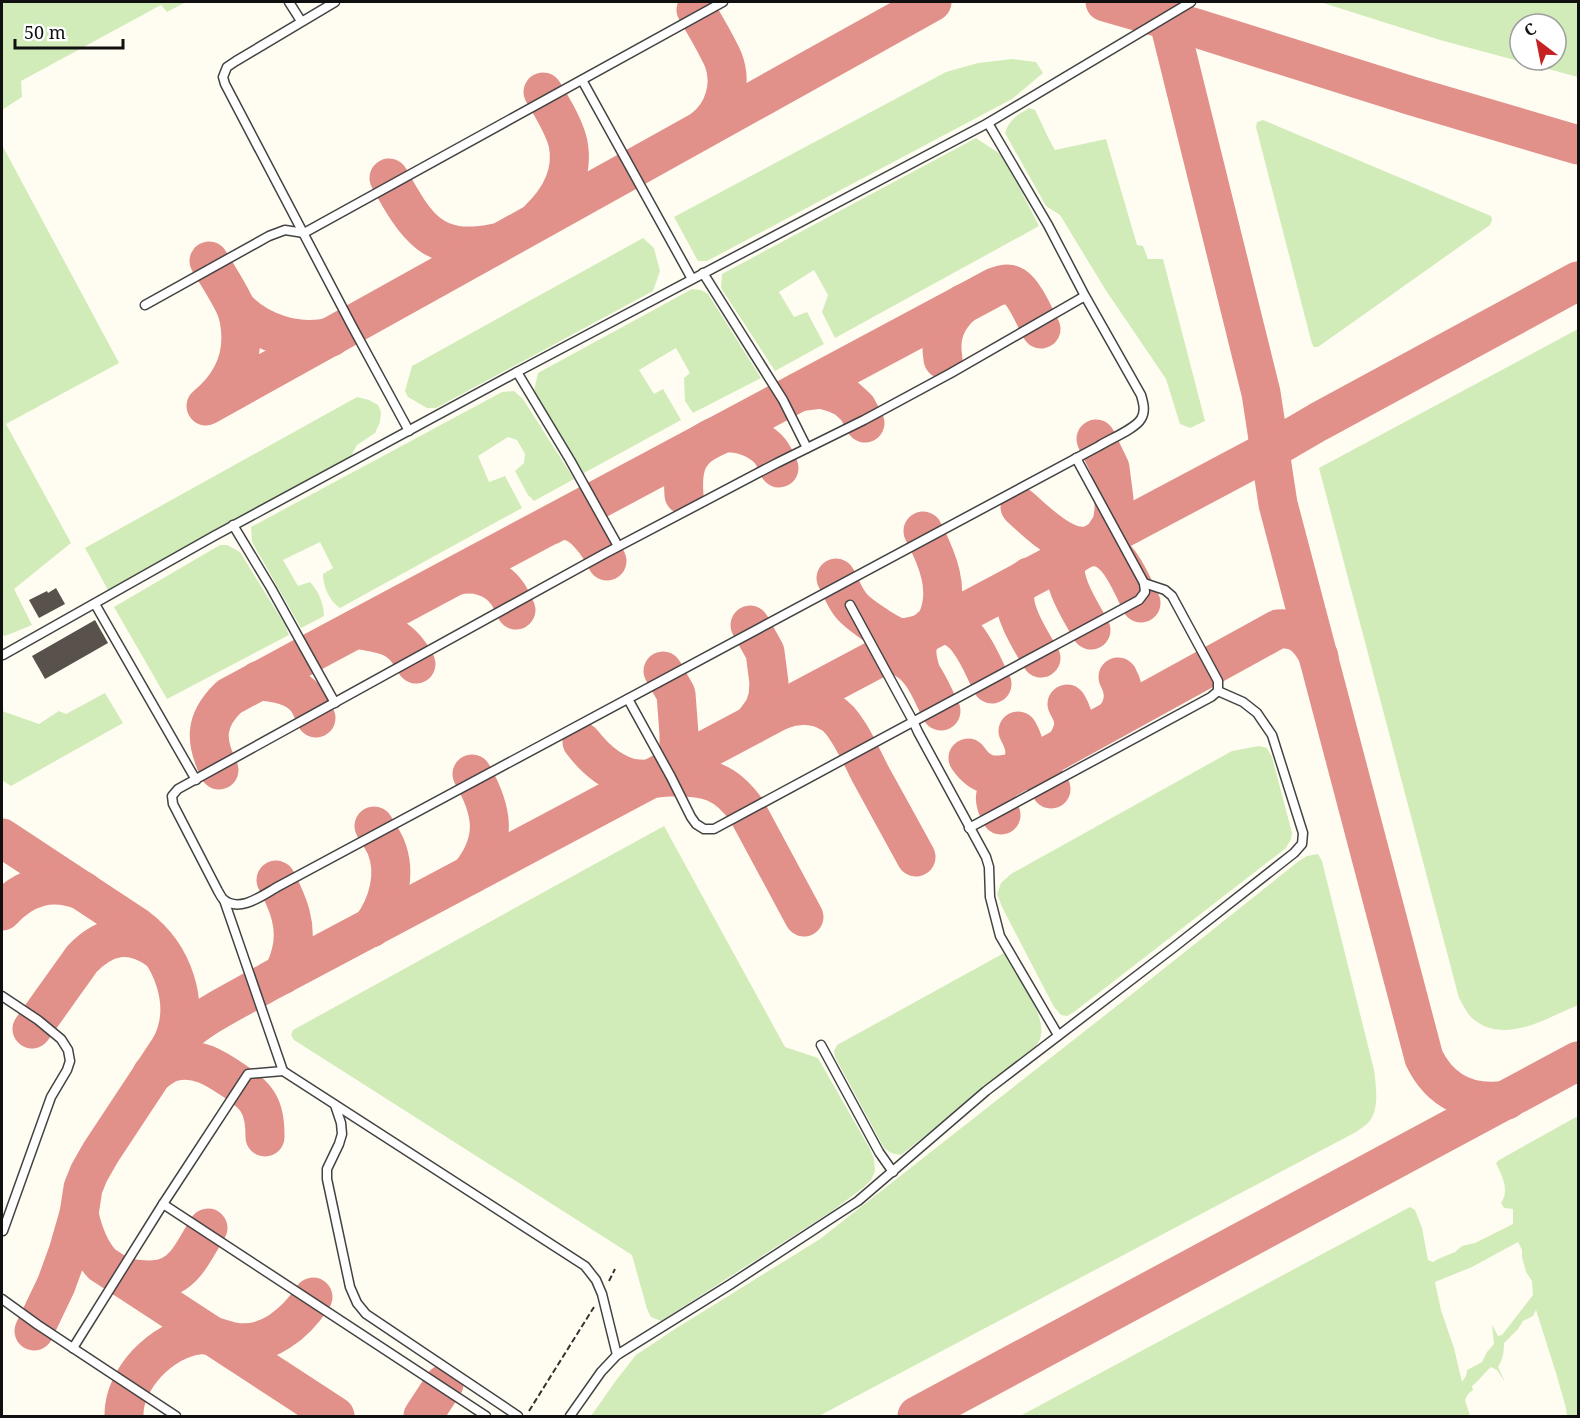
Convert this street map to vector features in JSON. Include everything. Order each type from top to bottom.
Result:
[{"type":"lane","points":[[289,2],[301,21]]},
{"type":"lane","points":[[335,2],[236,60],[227,67],[223,76],[225,84],[352,326],[409,430]]},
{"type":"lane","points":[[145,305],[269,236],[285,230],[304,233],[723,2]]},
{"type":"lane","points":[[2,655],[233,525],[409,430],[988,123],[1191,2]]},
{"type":"lane","points":[[582,80],[692,279]]},
{"type":"lane","points":[[224,900],[239,905],[248,903],[1076,458],[1133,426],[1142,418],[1144,406],[1141,395],[1048,225],[988,123]]},
{"type":"lane","points":[[703,273],[783,400],[807,448]]},
{"type":"lane","points":[[617,1355],[602,1294],[596,1280],[585,1266],[283,1071],[224,900],[173,804],[172,796],[178,789],[618,546],[864,420],[1085,296]]},
{"type":"lane","points":[[517,372],[618,546]]},
{"type":"lane","points":[[628,699],[690,817],[704,829],[714,828],[914,722],[1139,600],[1144,592],[1144,583],[1076,458]]},
{"type":"lane","points":[[233,525],[272,588],[335,703]]},
{"type":"lane","points":[[969,828],[1211,697],[1218,691],[1218,681],[1172,596],[1166,590],[1144,583]]},
{"type":"lane","points":[[95,604],[196,780]]},
{"type":"lane","points":[[850,604],[986,857],[989,867],[990,897],[1000,936],[1058,1035]]},
{"type":"lane","points":[[570,1416],[601,1372],[617,1355],[844,1210],[893,1172],[986,1091],[1294,853],[1302,844],[1303,834],[1272,735],[1257,713],[1243,702],[1218,691]]},
{"type":"lane","points":[[2,996],[38,1020],[61,1039],[68,1050],[70,1061],[68,1070],[51,1097],[2,1232]]},
{"type":"lane","points":[[821,1046],[879,1152],[893,1172]]},
{"type":"lane","points":[[73,1348],[248,1074],[283,1071]]},
{"type":"lane","points":[[335,1105],[342,1134],[327,1169],[327,1179],[350,1287],[357,1303],[366,1314],[518,1416]]},
{"type":"lane","points":[[163,1204],[486,1416]]},
{"type":"lane","points":[[2,1299],[176,1416]]},
{"type":"path","points":[[527,1413],[602,1294],[615,1269]]},
{"type":"green space","points":[[2,2],[186,2],[167,12],[161,5],[21,81],[22,97],[2,110]]},
{"type":"green space","points":[[1320,2],[1578,2],[1578,77],[1559,72],[1568,72],[1568,12],[1508,12],[1508,58],[1440,40]]},
{"type":"green space","points":[[1012,59],[1036,62],[1043,73],[1012,99],[707,261],[698,261],[674,217],[946,72],[978,63]]},
{"type":"green space","points":[[1029,108],[1035,110],[1055,150],[1106,139],[1137,245],[1143,246],[1148,259],[1163,259],[1205,421],[1190,428],[1180,424],[1166,379],[1105,289],[1060,215],[1046,206],[1005,133],[1014,118]]},
{"type":"green space","points":[[1263,120],[1491,216],[1490,225],[1318,347],[1314,347],[1256,127],[1257,122]]},
{"type":"green space","points":[[976,138],[1003,156],[1039,226],[835,338],[822,312],[828,295],[814,270],[779,292],[794,317],[807,312],[824,344],[775,371],[721,288],[722,274]]},
{"type":"green space","points":[[2,145],[119,363],[6,424],[71,543],[14,589],[32,625],[5,636],[2,634]]},
{"type":"green space","points":[[643,238],[654,248],[660,271],[653,291],[436,408],[427,408],[408,397],[405,391],[412,366]]},
{"type":"green space","points":[[692,289],[708,294],[761,378],[693,413],[685,401],[684,378],[690,373],[676,348],[639,370],[654,394],[663,389],[681,420],[584,473],[534,391],[538,373]]},
{"type":"green space","points":[[1578,329],[1578,1005],[1525,1027],[1497,1030],[1484,1026],[1472,1018],[1459,998],[1319,468]]},
{"type":"green space","points":[[514,391],[523,399],[574,479],[534,501],[528,495],[515,471],[524,463],[525,454],[517,440],[508,437],[478,456],[489,482],[505,476],[522,508],[340,608],[325,588],[323,574],[333,568],[320,542],[283,560],[298,586],[310,582],[313,585],[323,607],[324,616],[301,628],[252,542],[251,527],[502,392]]},
{"type":"green space","points":[[357,397],[378,405],[381,412],[380,422],[375,433],[357,445],[351,456],[108,590],[85,548]]},
{"type":"green space","points":[[220,545],[227,545],[240,552],[289,635],[167,699],[114,607]]},
{"type":"green space","points":[[105,693],[123,723],[11,786],[2,780],[2,711],[39,724],[59,711],[66,714]]},
{"type":"green space","points":[[1259,746],[1267,748],[1272,757],[1292,833],[1286,848],[1074,1012],[1067,1016],[1061,1015],[1054,1007],[1002,907],[997,894],[1001,883],[1011,874],[1232,751]]},
{"type":"green space","points":[[664,826],[785,1047],[818,1058],[870,1149],[875,1171],[871,1180],[863,1188],[832,1211],[661,1321],[651,1317],[647,1309],[632,1255],[294,1040],[291,1035],[293,1030]]},
{"type":"green space","points":[[1318,854],[1322,861],[1374,1070],[1376,1105],[1368,1123],[1356,1132],[819,1416],[591,1416],[636,1355],[820,1239],[1299,861],[1307,856]]},
{"type":"green space","points":[[1004,953],[1039,1015],[1041,1035],[1038,1042],[1034,1048],[901,1155],[888,1151],[884,1148],[835,1057],[834,1051],[837,1045]]},
{"type":"green space","points":[[1578,1116],[1578,1416],[1567,1416],[1536,1310],[1533,1316],[1523,1321],[1504,1343],[1503,1355],[1498,1367],[1505,1382],[1497,1370],[1491,1367],[1472,1386],[1473,1390],[1465,1400],[1470,1416],[1020,1416],[1410,1207],[1415,1210],[1422,1228],[1428,1260],[1433,1262],[1455,1252],[1462,1246],[1475,1243],[1513,1224],[1513,1209],[1504,1208],[1501,1203],[1505,1188],[1496,1163]],"holes":[[[1518,1242],[1522,1250],[1526,1272],[1532,1281],[1533,1295],[1502,1335],[1498,1336],[1492,1325],[1494,1344],[1482,1362],[1467,1370],[1462,1382],[1435,1282],[1472,1267]]]},
{"type":"building","points":[[56,588],[65,604],[39,618],[29,600]]},
{"type":"building","points":[[95,620],[108,643],[45,679],[32,656]]},
{"type":"taxiway","points":[[209,261],[236,309],[241,344],[230,378],[224,388],[206,406],[932,2]]},
{"type":"taxiway","points":[[1105,2],[1578,145]]},
{"type":"taxiway","points":[[1164,2],[1261,393],[1278,504],[1424,1058],[1439,1079],[1458,1094],[1481,1101],[1507,1100]]},
{"type":"taxiway","points":[[696,10],[723,59],[727,78],[725,98],[721,107],[703,129]]},
{"type":"taxiway","points":[[539,219],[559,194],[569,165],[568,143],[564,130],[543,92]]},
{"type":"taxiway","points":[[389,178],[408,211],[429,234],[441,241],[456,245],[474,246],[495,243]]},
{"type":"taxiway","points":[[34,1331],[56,1285],[68,1252],[79,1214],[83,1188],[89,1173],[171,1046],[193,1026],[270,981],[1270,450],[1578,281]]},
{"type":"taxiway","points":[[219,770],[211,750],[209,732],[215,714],[221,706],[229,697],[307,655],[995,287],[1009,284],[1018,289],[1041,329]]},
{"type":"taxiway","points":[[943,359],[942,343],[945,329],[952,316],[963,304]]},
{"type":"taxiway","points":[[236,308],[256,324],[280,335],[305,339],[331,337]]},
{"type":"taxiway","points":[[799,392],[822,389],[846,398],[857,408],[865,423]]},
{"type":"taxiway","points":[[684,495],[685,471],[691,455],[695,449],[710,439],[723,434],[745,435],[756,440],[770,451],[779,468]]},
{"type":"taxiway","points":[[1096,439],[1110,468],[1114,499],[1112,524],[1102,539]]},
{"type":"taxiway","points":[[1020,507],[1059,539],[1078,546],[1096,547],[1109,552],[1123,568],[1141,603]]},
{"type":"taxiway","points":[[551,525],[558,521],[575,523],[594,540],[607,561]]},
{"type":"taxiway","points":[[921,673],[917,657],[918,642],[937,620],[943,597],[937,563],[923,531]]},
{"type":"taxiway","points":[[1079,551],[1068,560],[1066,576],[1072,596],[1091,630]]},
{"type":"taxiway","points":[[455,576],[469,574],[484,576],[496,582],[510,597],[516,610]]},
{"type":"taxiway","points":[[1029,577],[1017,589],[1016,606],[1018,615],[1041,658]]},
{"type":"taxiway","points":[[836,578],[853,608],[879,627],[897,637],[925,633]]},
{"type":"taxiway","points":[[750,625],[765,652],[769,683],[764,709],[753,724]]},
{"type":"taxiway","points":[[938,626],[957,629],[965,636],[978,655],[992,684]]},
{"type":"taxiway","points":[[356,629],[392,637],[404,647],[416,664]]},
{"type":"taxiway","points":[[1001,815],[995,797],[1004,780],[1278,629],[1298,632],[1308,640],[1319,657]]},
{"type":"taxiway","points":[[901,657],[909,661],[921,673],[941,711]]},
{"type":"taxiway","points":[[663,671],[676,694],[679,734],[679,749],[667,770]]},
{"type":"taxiway","points":[[1114,719],[1123,699],[1118,677]]},
{"type":"taxiway","points":[[258,681],[278,683],[297,691],[308,702],[316,718]]},
{"type":"taxiway","points":[[1066,745],[1074,725],[1067,704]]},
{"type":"taxiway","points":[[781,710],[793,706],[813,706],[831,713],[843,724],[916,857]]},
{"type":"taxiway","points":[[1018,731],[1025,750],[1021,770],[1039,774],[1051,789]]},
{"type":"taxiway","points":[[582,742],[600,761],[630,778],[705,779],[715,782],[731,793],[747,811],[804,917]]},
{"type":"taxiway","points":[[968,758],[978,769],[988,774],[1014,773]]},
{"type":"taxiway","points":[[470,875],[485,850],[489,825],[484,800],[472,774]]},
{"type":"taxiway","points":[[371,928],[382,910],[391,879],[386,847],[374,826]]},
{"type":"taxiway","points":[[2,838],[137,927],[150,938],[169,966],[179,997],[180,1014],[171,1046]]},
{"type":"taxiway","points":[[276,880],[291,915],[293,933],[290,956],[282,975]]},
{"type":"taxiway","points":[[2,911],[19,896],[39,887],[60,885],[83,891]]},
{"type":"taxiway","points":[[32,1029],[82,959],[100,945],[109,940],[127,937],[137,939],[157,949]]},
{"type":"taxiway","points":[[152,1074],[169,1063],[181,1060],[190,1060],[214,1068],[255,1098],[263,1113],[265,1137]]},
{"type":"taxiway","points":[[917,1416],[1578,1061]]},
{"type":"taxiway","points":[[79,1214],[87,1241],[102,1264],[335,1416]]},
{"type":"taxiway","points":[[119,1276],[155,1280],[171,1275],[188,1260],[208,1228]]},
{"type":"taxiway","points":[[124,1416],[125,1402],[137,1375],[147,1363],[171,1344],[198,1335],[234,1342],[258,1341],[280,1332],[298,1316],[313,1297]]},
{"type":"taxiway","points":[[423,1416],[444,1384]]}]
